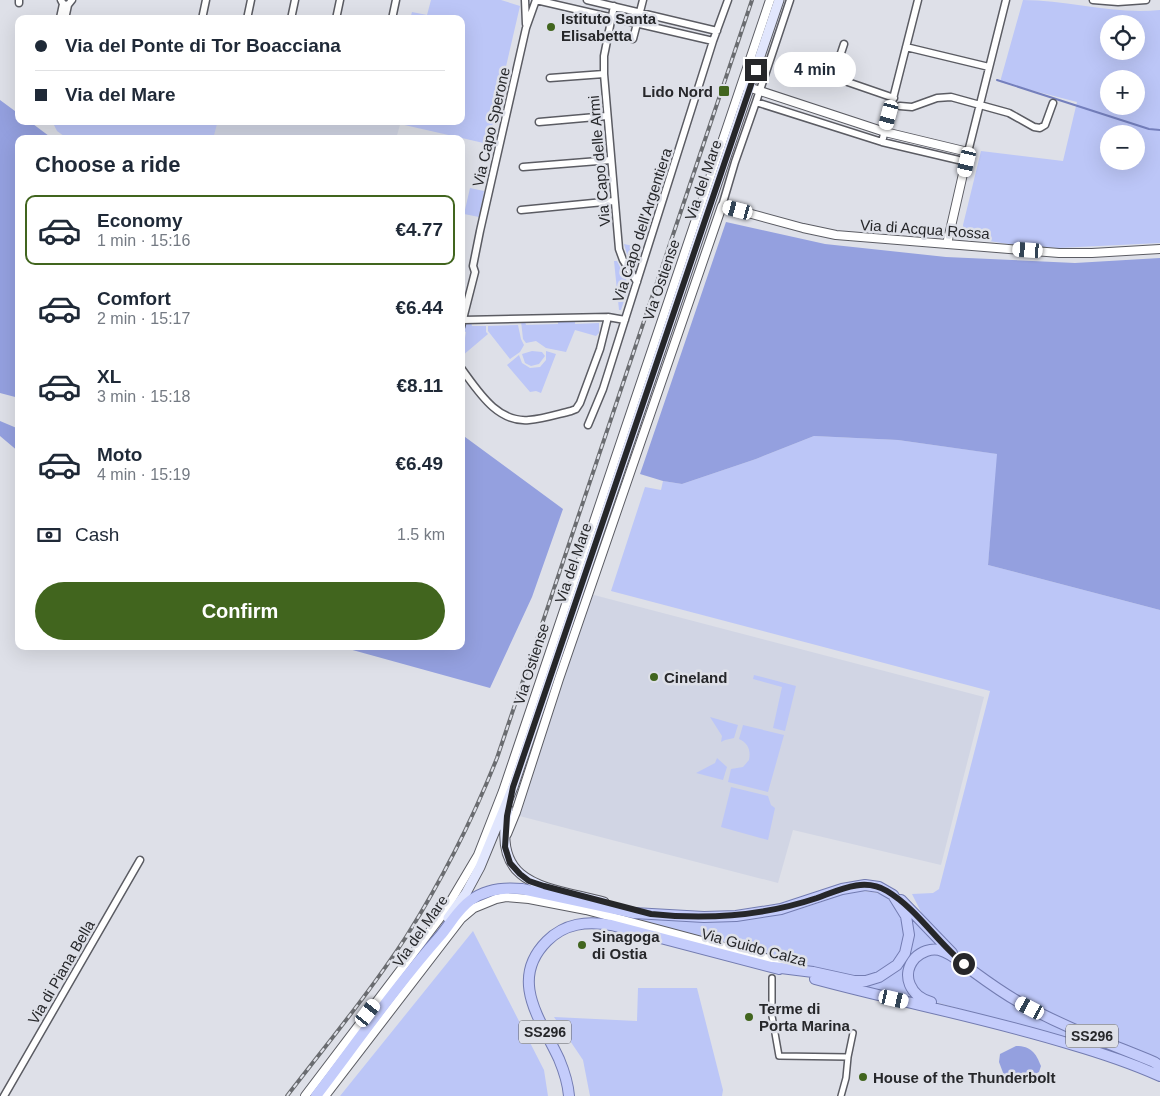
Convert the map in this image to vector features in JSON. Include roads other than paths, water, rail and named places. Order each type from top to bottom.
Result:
[{"type":"main road","name":"Via del Mare","points":[[316,1096],[431,945],[466,893],[495,835],[513,787],[745,86],[780,0]]},
{"type":"main road","points":[[513,787],[507,816],[505,847],[510,863],[520,874],[529,881],[544,886],[651,914]]},
{"type":"main road","points":[[431,945],[464,905],[477,896],[499,888],[522,889],[634,913],[694,917],[751,914],[780,909],[858,885],[879,887],[893,895],[903,910],[909,930],[907,948],[904,956],[896,965],[882,976],[866,981],[851,980],[814,972],[773,967]]},
{"type":"main road","name":"SS296","points":[[893,895],[905,904],[959,961]]},
{"type":"main road","name":"Via Guido Calza","points":[[569,1096],[563,1068],[533,1008],[529,991],[529,975],[537,953],[551,937],[572,925],[588,923],[611,925],[866,993],[946,1012]]},
{"type":"main road","name":"SS296","points":[[1158,1064],[1030,1008],[1004,993],[945,952],[931,950],[918,956],[913,961],[909,970],[909,983],[915,994],[940,1006],[946,1012],[1016,1028],[1125,1061],[1160,1076]]},
{"type":"street","points":[[203,15],[206,0]]},
{"type":"street","points":[[248,15],[251,0]]},
{"type":"street","points":[[292,15],[295,0]]},
{"type":"street","points":[[337,15],[340,0]]},
{"type":"street","points":[[393,15],[396,0]]},
{"type":"street","name":"Via Capo Sperone","points":[[525,0],[526,28]]},
{"type":"street","points":[[536,0],[713,41]]},
{"type":"street","name":"Via Capo Sperone","points":[[465,311],[474,272],[473,266],[480,231],[526,28],[536,0]]},
{"type":"street","points":[[587,0],[717,31]]},
{"type":"street","points":[[608,33],[633,39],[643,0]]},
{"type":"street","name":"Via Capo dell'Argentiera","points":[[588,425],[602,394],[713,41],[728,0]]},
{"type":"street","name":"Via Ostiense","points":[[305,1096],[443,914],[478,855],[503,791],[745,86],[770,0]]},
{"type":"street","points":[[506,836],[516,812],[562,670],[722,206],[790,0]]},
{"type":"street","points":[[882,142],[918,0]]},
{"type":"street","points":[[947,244],[1006,0]]},
{"type":"street","points":[[1093,0],[1123,2],[1146,0]]},
{"type":"street","points":[[63,15],[66,2]]},
{"type":"street","name":"Via Capo delle Armi","points":[[614,6],[604,56],[614,201],[620,253],[637,282]]},
{"type":"street","points":[[844,44],[835,71],[836,78],[894,98]]},
{"type":"street","points":[[906,47],[989,67]]},
{"type":"street","points":[[550,78],[604,74]]},
{"type":"street","points":[[745,86],[885,132],[968,152]]},
{"type":"street","points":[[900,106],[912,107],[937,98],[948,97],[1009,113],[1040,128],[1045,125],[1053,103]]},
{"type":"street","points":[[783,111],[787,100]]},
{"type":"street","points":[[756,102],[882,142],[967,162]]},
{"type":"street","points":[[539,122],[607,116]]},
{"type":"street","points":[[523,167],[611,160]]},
{"type":"street","points":[[522,210],[614,201]]},
{"type":"street","name":"Via di Acqua Rossa","points":[[722,206],[829,234],[1067,253],[1160,248]]},
{"type":"street","points":[[465,373],[490,406],[507,416],[529,420],[572,411],[580,404],[600,350],[608,317]]},
{"type":"street","points":[[465,320],[608,317],[625,320]]},
{"type":"street","name":"Via di Piana Bella","points":[[4,1096],[140,860]]},
{"type":"street","points":[[325,1096],[460,919],[474,908],[496,899],[506,897],[529,899],[586,910],[777,960],[814,972]]},
{"type":"street","points":[[772,978],[772,1016],[779,1056],[848,1057]]},
{"type":"street","points":[[841,1096],[854,1033]]},
{"type":"waterway","points":[[997,80],[1149,129],[1160,130]]},
{"type":"railway","points":[[287,1096],[363,998],[406,937],[456,850],[497,758],[752,0]]},
{"type":"place","name":"Istituto Santa Elisabetta","points":[[551,27]]},
{"type":"place","name":"Lido Nord","points":[[724,91]]},
{"type":"place","name":"Cineland","points":[[654,677]]},
{"type":"place","name":"Sinagoga di Ostia","points":[[582,945]]},
{"type":"place","name":"Terme di Porta Marina","points":[[749,1017]]},
{"type":"place","name":"House of the Thunderbolt","points":[[863,1077]]}]
